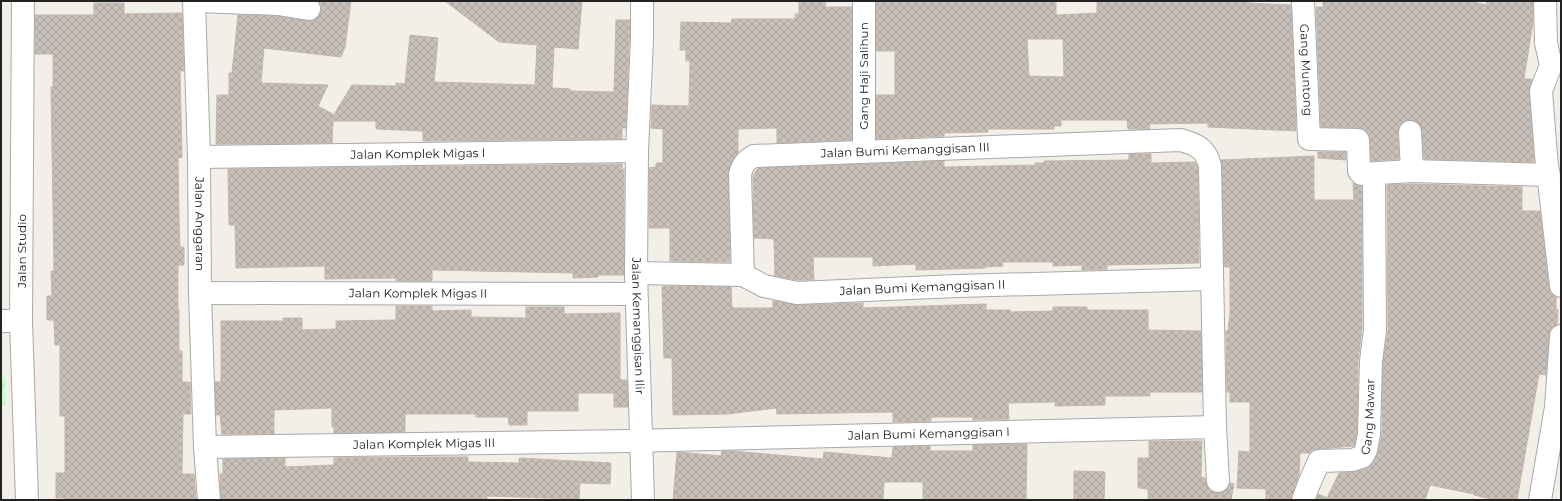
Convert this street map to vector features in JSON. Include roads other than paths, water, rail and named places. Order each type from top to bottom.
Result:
[{"type":"street","name":"Jalan Studio","points":[[23,1],[11,321],[27,500]]},
{"type":"street","name":"Jalan Anggaran","points":[[194,1],[199,157],[200,293],[205,447],[209,500]]},
{"type":"street","points":[[198,1],[278,4],[309,9]]},
{"type":"street","name":"Jalan Kemanggisan Ilir","points":[[642,1],[642,39],[637,151],[636,294],[643,500]]},
{"type":"street","name":"Gang Haji Salihun","points":[[864,1],[864,152]]},
{"type":"street","name":"Gang Muntong","points":[[1302,1],[1309,139],[1358,140],[1359,171],[1362,174],[1378,173]]},
{"type":"street","points":[[1545,1],[1554,44],[1551,65],[1541,91],[1561,286]]},
{"type":"street","points":[[1410,132],[1412,171]]},
{"type":"street","name":"Jalan Bumi Kemanggisan III","points":[[743,275],[740,175],[741,169],[745,162],[754,156],[1181,140],[1193,144],[1203,150],[1210,166],[1212,279]]},
{"type":"street","name":"Jalan Komplek Migas I","points":[[199,157],[637,151]]},
{"type":"street","points":[[1378,173],[1412,171],[1549,175]]},
{"type":"street","name":"Gang Mawar","points":[[1304,500],[1319,461],[1352,460],[1362,457],[1366,450],[1369,434],[1371,361],[1374,330],[1374,181],[1378,173]]},
{"type":"street","name":"Jalan Bumi Kemanggisan II","points":[[636,273],[743,275],[764,286],[796,293],[957,286],[1212,279]]},
{"type":"street","points":[[1212,279],[1215,427],[1218,481]]},
{"type":"street","name":"Jalan Komplek Migas II","points":[[200,293],[636,294]]},
{"type":"street","points":[[1540,500],[1556,407],[1561,336]]},
{"type":"street","name":"Jalan Bumi Kemanggisan I","points":[[642,441],[1215,427]]},
{"type":"street","name":"Jalan Komplek Migas III","points":[[205,447],[642,441]]}]
